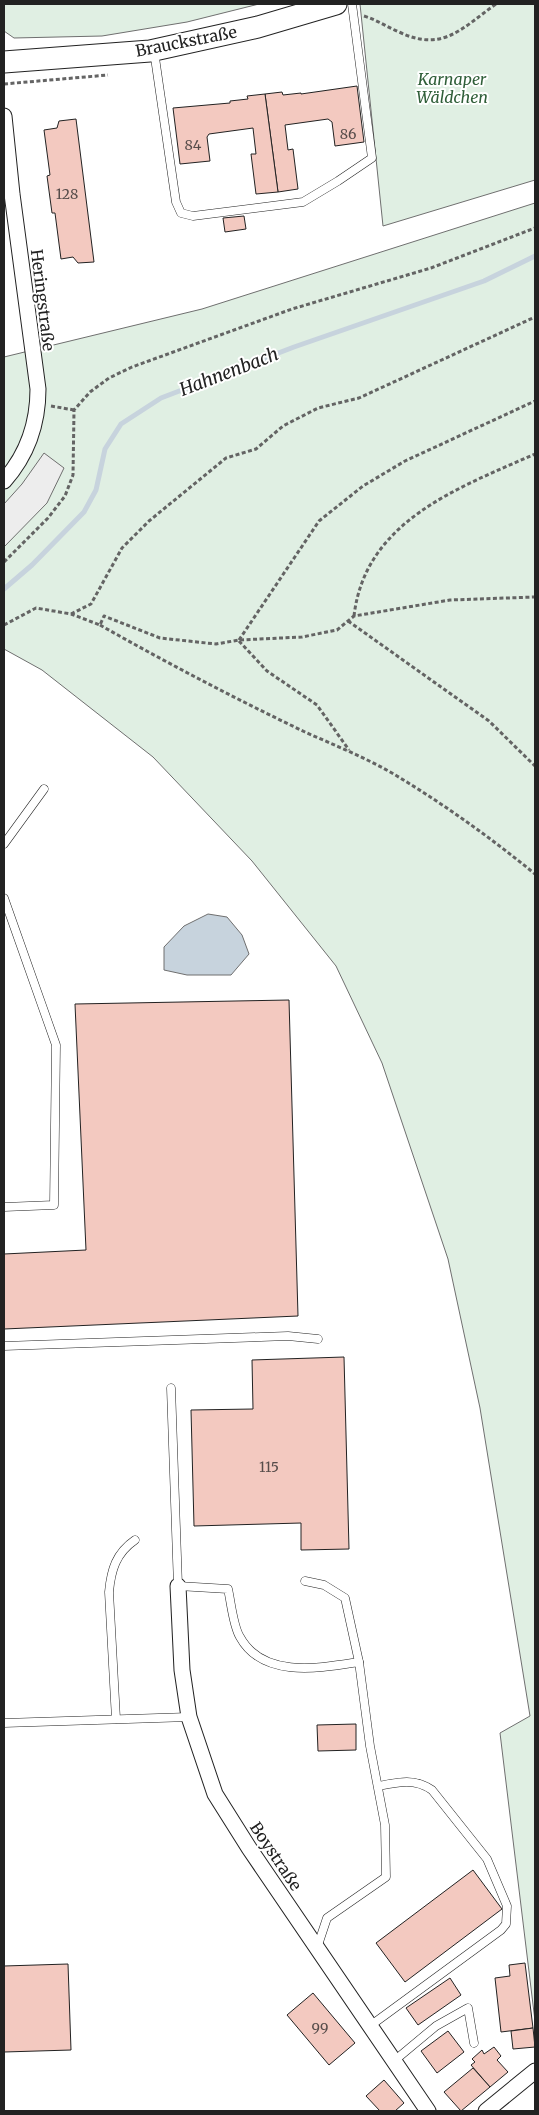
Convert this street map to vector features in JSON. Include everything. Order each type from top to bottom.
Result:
[{"type":"main road","name":"Brauckstraße","points":[[4,62],[154,50],[258,27],[336,4]]},
{"type":"street","name":"Heringstraße","points":[[4,116],[30,337],[38,389],[38,406],[36,422],[30,440],[22,457],[4,481]]},
{"type":"street","name":"Boystraße","points":[[178,1586],[182,1670],[189,1716],[215,1794],[428,2111]]},
{"type":"street","points":[[486,2111],[535,2072]]},
{"type":"lane","points":[[154,50],[176,202],[182,214],[193,216],[303,202],[372,158],[352,4]]},
{"type":"lane","points":[[4,844],[44,789]]},
{"type":"lane","points":[[4,898],[56,1045],[54,1205],[4,1207]]},
{"type":"lane","points":[[4,1346],[288,1336],[318,1339]]},
{"type":"lane","points":[[170,1388],[178,1586],[228,1589],[239,1636],[251,1652],[273,1664],[316,1669],[359,1662]]},
{"type":"lane","points":[[116,1719],[109,1592],[110,1575],[116,1558],[135,1540]]},
{"type":"lane","points":[[305,1581],[324,1585],[345,1598],[359,1662],[370,1746],[385,1825],[386,1877],[327,1918],[317,1948]]},
{"type":"lane","points":[[4,1723],[189,1716]]},
{"type":"lane","points":[[370,2026],[501,1930],[506,1924],[507,1916],[501,1890],[488,1859],[432,1790],[424,1784],[410,1781],[379,1786]]},
{"type":"lane","points":[[394,2061],[436,2026],[468,2008],[474,2044]]},
{"type":"path","points":[[354,18],[360,15],[376,20],[399,33],[423,40],[439,40],[455,34],[496,4]]},
{"type":"path","points":[[4,562],[48,518],[65,496],[73,475],[74,410],[90,392],[109,378],[141,364],[292,309],[431,268],[535,228]]},
{"type":"path","points":[[71,614],[90,604],[122,548],[149,521],[226,458],[256,449],[283,426],[318,408],[359,398],[535,317]]},
{"type":"path","points":[[239,640],[319,522],[348,498],[363,486],[405,461],[535,401]]},
{"type":"path","points":[[57,407],[74,410]]},
{"type":"path","points":[[354,616],[356,597],[363,576],[382,545],[402,526],[426,507],[473,482],[535,454]]},
{"type":"path","points":[[100,626],[104,616],[160,638],[216,644],[239,640],[302,637],[337,630],[354,616],[450,600],[535,597]]},
{"type":"path","points":[[4,625],[36,608],[71,614],[100,626],[297,728],[349,750],[396,775],[483,833],[535,874]]},
{"type":"path","points":[[348,621],[490,721],[535,766]]},
{"type":"path","points":[[239,640],[267,671],[317,705],[349,750]]},
{"type":"green space","points":[[4,4],[259,4],[187,22],[102,36],[14,38],[4,31]]},
{"type":"green space","name":"Karnaper Wäldchen","points":[[360,4],[535,4],[535,180],[383,226]]},
{"type":"green space","points":[[535,203],[535,2021],[500,1733],[530,1716],[480,1408],[448,1259],[382,1063],[336,966],[252,861],[153,757],[42,670],[4,649],[4,357],[202,309]]},
{"type":"shaded area","points":[[44,453],[64,468],[47,503],[4,547],[4,504],[22,484]]},
{"type":"shaded area","points":[[208,914],[227,917],[242,935],[249,954],[231,975],[187,975],[164,970],[164,947],[184,926]]},
{"type":"building","points":[[357,86],[364,142],[335,146],[332,122],[328,119],[285,125],[288,150],[293,149],[298,189],[278,192],[265,94],[282,92],[283,95],[301,94]]},
{"type":"building","points":[[265,94],[278,192],[256,194],[251,154],[256,154],[253,128],[209,134],[207,137],[210,161],[180,164],[173,108],[230,103],[230,101],[248,99],[247,96]]},
{"type":"building","points":[[76,119],[94,262],[78,263],[73,257],[61,259],[55,213],[52,213],[47,176],[50,175],[44,130],[57,128],[59,121]]},
{"type":"building","points":[[244,216],[246,229],[225,232],[223,218]]},
{"type":"building","points":[[289,1000],[298,1316],[4,1329],[4,1254],[86,1250],[75,1004]]},
{"type":"building","points":[[344,1357],[349,1549],[301,1550],[301,1523],[194,1526],[191,1410],[253,1409],[252,1360]]},
{"type":"building","points":[[356,1724],[356,1750],[318,1751],[317,1725]]},
{"type":"building","points":[[473,1870],[502,1909],[405,1982],[376,1943]]},
{"type":"building","points":[[525,1963],[533,2028],[501,2032],[495,1978],[510,1976],[509,1965]]},
{"type":"building","points":[[68,1964],[71,2050],[4,2052],[4,1966]]},
{"type":"building","points":[[450,1978],[461,1995],[418,2025],[406,2008]]},
{"type":"building","points":[[313,1993],[355,2043],[329,2065],[287,2015]]},
{"type":"building","points":[[533,2028],[535,2047],[513,2049],[511,2031]]},
{"type":"building","points":[[448,2031],[464,2052],[437,2073],[421,2051]]},
{"type":"building","points":[[494,2047],[501,2056],[497,2060],[508,2072],[490,2087],[471,2065],[475,2062],[472,2059],[482,2050],[484,2054]]},
{"type":"building","points":[[473,2068],[490,2087],[461,2111],[444,2092]]},
{"type":"building","points":[[384,2080],[404,2103],[395,2111],[380,2111],[366,2096]]},
{"type":"waterway","name":"Hahnenbach","points":[[4,589],[32,565],[84,512],[96,490],[105,449],[121,424],[161,398],[294,347],[484,281],[535,256]]}]
